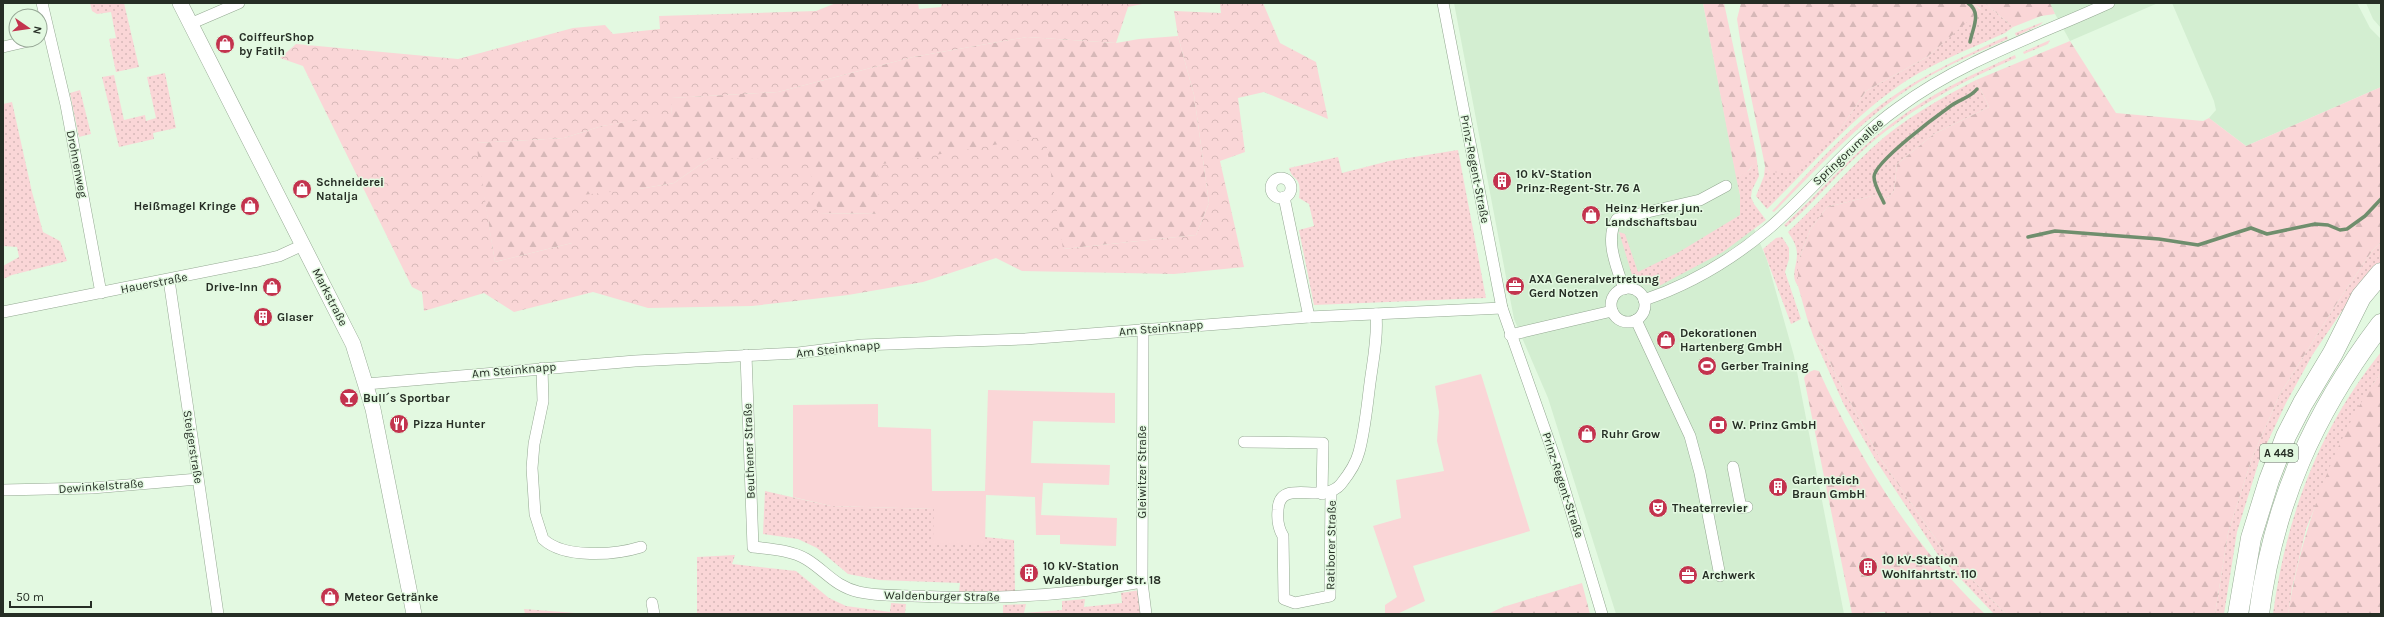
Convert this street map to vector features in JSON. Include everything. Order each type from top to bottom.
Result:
[{"type":"highway","points":[[2333,353],[2361,297],[2381,273]]},
{"type":"highway","name":"A 448","points":[[2238,614],[2251,538],[2269,480],[2299,410],[2333,353],[2381,291]]},
{"type":"highway","name":"A 448","points":[[2259,614],[2263,580],[2276,525],[2301,456],[2340,380],[2381,324]]},
{"type":"highway","points":[[2301,456],[2381,344]]},
{"type":"main road","name":"Markstraße","points":[[180,3],[353,344],[366,384],[414,614]]},
{"type":"street","points":[[190,24],[239,3]]},
{"type":"street","name":"Prinz-Regent-Straße","points":[[1443,3],[1502,308],[1510,334],[1558,464],[1602,614]]},
{"type":"street","name":"Springorumallee","points":[[1644,300],[1687,282],[1745,247],[1771,226],[1864,134],[1913,97],[1972,64],[2109,3]]},
{"type":"street","name":"Drohnenweg","points":[[48,47],[66,105],[101,293]]},
{"type":"street","points":[[1624,289],[1614,258],[1611,234],[1617,219],[1700,200],[1726,186]]},
{"type":"street","points":[[1284,197],[1309,317]]},
{"type":"street","name":"Hauerstraße","points":[[3,312],[169,280],[276,257],[303,245]]},
{"type":"street","name":"Steigerstraße","points":[[169,280],[218,614]]},
{"type":"street","points":[[1624,289],[1637,291],[1644,300],[1643,313],[1636,320],[1624,322],[1615,316],[1612,311],[1612,301],[1614,296],[1624,289]]},
{"type":"street","name":"Am Steinknapp","points":[[366,384],[542,368],[798,353],[862,345],[1025,339],[1309,317],[1502,308]]},
{"type":"street","points":[[1510,334],[1612,311]]},
{"type":"street","name":"Ratiborer Straße","points":[[1244,442],[1323,443],[1327,492],[1330,596],[1295,603],[1284,599],[1283,536],[1278,529],[1278,503],[1280,497],[1287,493],[1327,492],[1339,487],[1359,453],[1377,331],[1376,314]]},
{"type":"street","points":[[1636,320],[1690,436],[1700,473],[1720,576]]},
{"type":"street","name":"Gleiwitzer Straße","points":[[1143,329],[1142,582],[1146,614]]},
{"type":"street","name":"Beuthener Straße","points":[[746,355],[753,547]]},
{"type":"street","points":[[542,368],[543,401],[534,444],[532,468],[535,514],[543,539],[549,545],[558,549],[585,553],[612,553],[641,547]]},
{"type":"street","points":[[1733,467],[1741,508],[1747,507]]},
{"type":"street","name":"Dewinkelstraße","points":[[3,490],[97,488],[198,479]]},
{"type":"street","name":"Waldenburger Straße","points":[[753,547],[795,554],[805,558],[841,586],[872,595],[937,598],[1008,597],[1110,588],[1142,582]]},
{"type":"shaded area","points":[[1454,3],[1703,3],[1740,195],[1767,260],[1794,356],[1844,614],[1616,614],[1548,398],[1514,319]]},
{"type":"shaded area","points":[[2049,3],[2158,3],[2070,41]]},
{"type":"shaded area","points":[[2172,3],[2357,3],[2370,28],[2381,39],[2381,87],[2246,146],[2209,118],[2216,110],[2214,101]]},
{"type":"shaded area","points":[[2366,3],[2381,3],[2381,28],[2373,19]]},
{"type":"green space","points":[[90,3],[124,3],[139,67],[116,72],[109,39],[116,38],[111,12],[97,14],[92,11]]},
{"type":"green space","points":[[836,3],[918,3],[919,9],[941,7],[942,3],[1147,3],[1128,7],[1116,43],[1027,37],[913,57],[778,92],[671,98],[672,115],[602,126],[564,138],[476,143],[495,262],[572,243],[572,196],[639,189],[674,183],[710,158],[808,160],[818,213],[879,214],[877,165],[1045,136],[1063,249],[1196,235],[1209,203],[1194,95],[1178,36],[1174,11],[1221,13],[1220,3],[1263,3],[1280,43],[1316,62],[1328,119],[1264,92],[1238,98],[1245,152],[1220,161],[1244,267],[1174,274],[1022,271],[996,258],[923,282],[848,295],[752,306],[648,308],[593,292],[514,312],[484,293],[424,311],[422,292],[412,287],[303,66],[280,58],[296,44],[458,59],[573,28],[605,25],[613,34],[660,29],[659,16],[816,11]]},
{"type":"green space","points":[[1703,3],[1724,3],[1756,153],[1755,163],[1745,174],[1736,177]]},
{"type":"green space","points":[[1741,3],[1972,3],[1981,10],[1927,57],[1866,91],[1839,131],[1796,173],[1770,172],[1765,166],[1742,52],[1737,19]]},
{"type":"green space","points":[[1972,3],[1985,3],[2013,27],[2005,33],[1950,57],[1919,73],[1897,87],[1877,102],[1839,136],[1767,209],[1756,196],[1764,176],[1765,166],[1770,172],[1839,131],[1866,91],[1927,57],[1981,9]]},
{"type":"green space","points":[[1985,3],[2050,3],[2055,14],[2041,16],[2013,27]]},
{"type":"green space","points":[[2043,22],[2040,25],[2016,36],[2015,33]]},
{"type":"green space","points":[[1178,36],[1194,95],[1209,203],[1196,235],[1063,249],[879,214],[818,213],[710,158],[674,183],[639,189],[572,243],[495,262],[475,143],[564,138],[602,126],[672,114],[670,98],[778,92],[913,57],[1027,37],[1116,43],[1139,39]]},
{"type":"green space","points":[[2007,36],[2008,39],[1942,70],[1921,81],[1900,95],[1843,142],[1774,212],[1772,211],[1842,138],[1889,99],[1961,57]]},
{"type":"green space","points":[[2050,40],[2048,44],[2024,54],[2023,52]]},
{"type":"green space","points":[[2070,41],[2116,113],[2203,121],[2209,118],[2246,146],[2381,87],[2381,242],[2372,251],[2335,306],[2280,394],[2252,458],[2228,533],[2215,614],[2006,614],[1944,551],[1878,455],[1833,369],[1824,347],[1814,338],[1798,286],[1798,262],[1810,230],[1827,207],[1876,195],[1888,198],[1894,191],[1897,164],[1934,134],[1989,107],[1976,80]]},
{"type":"green space","points":[[2015,55],[2016,58],[1940,95],[1887,130],[1859,154],[1808,207],[1786,227],[1784,225],[1852,158],[1895,121],[1938,93]]},
{"type":"green space","points":[[165,73],[176,128],[153,133],[154,139],[119,147],[102,77],[114,75],[124,120],[145,115],[146,121],[156,118],[147,77]]},
{"type":"green space","points":[[1976,80],[1989,107],[1934,134],[1897,164],[1894,191],[1888,198],[1876,195],[1827,207],[1810,230],[1798,262],[1798,286],[1794,278],[1797,259],[1796,248],[1788,232],[1861,158],[1896,128],[1921,111]]},
{"type":"green space","points":[[80,90],[91,134],[79,137],[70,93]]},
{"type":"green space","points":[[12,102],[32,192],[43,232],[60,241],[67,261],[12,275],[3,279],[3,266],[19,257],[17,247],[3,246],[3,104]]},
{"type":"green space","points":[[1458,150],[1486,298],[1314,305],[1299,230],[1314,226],[1309,204],[1299,198],[1300,190],[1298,182],[1289,168],[1338,157],[1342,173],[1389,161]]},
{"type":"green space","points":[[1756,153],[1759,176],[1752,190],[1751,197],[1754,204],[1766,220],[1723,252],[1659,286],[1657,283],[1646,285],[1633,278],[1619,232],[1625,234],[1638,272],[1679,252],[1740,215],[1740,195],[1736,177],[1748,171],[1753,165]]},
{"type":"green space","points":[[1782,237],[1789,248],[1789,259],[1785,272],[1801,319],[1791,324],[1763,249],[1776,238]]},
{"type":"green space","points":[[2381,242],[2381,264],[2342,311],[2313,354],[2286,403],[2260,458],[2237,532],[2224,614],[2215,614],[2228,533],[2252,458],[2280,394],[2335,306],[2372,251]]},
{"type":"green space","points":[[1814,338],[1824,347],[1833,369],[1878,455],[1944,551],[2006,614],[1994,614],[1938,555],[1875,459],[1844,405]]},
{"type":"green space","points":[[2381,352],[2381,373],[2373,384],[2342,441],[2306,529],[2292,588],[2288,614],[2273,614],[2287,543],[2297,508],[2309,475],[2323,443],[2340,412],[2359,381]]},
{"type":"green space","points":[[1814,370],[1819,371],[1852,437],[1890,500],[1935,560],[1959,588],[1985,614],[1885,614],[1885,612],[1852,614],[1804,378],[1807,373]]},
{"type":"green space","points":[[2381,373],[2381,614],[2288,614],[2293,585],[2301,554],[2321,488],[2334,456],[2349,426],[2364,398]]},
{"type":"green space","points":[[1481,374],[1530,531],[1413,566],[1425,601],[1397,614],[1385,614],[1385,605],[1397,597],[1373,526],[1401,518],[1396,480],[1444,471],[1437,441],[1439,412],[1435,386]]},
{"type":"green space","points":[[988,390],[1115,393],[1115,423],[1033,421],[1031,463],[1110,465],[1109,485],[1043,483],[1041,515],[1117,518],[1116,546],[1060,544],[1060,535],[1036,535],[1035,497],[986,495],[985,545],[933,543],[934,509],[831,506],[793,497],[793,405],[878,404],[878,427],[931,429],[932,491],[985,491]]},
{"type":"green space","points":[[765,491],[831,506],[934,509],[985,545],[985,537],[1014,540],[1015,591],[959,592],[960,583],[879,580],[848,574],[817,548],[798,539],[763,534]]},
{"type":"green space","points":[[735,555],[732,564],[796,571],[829,598],[846,606],[890,612],[891,603],[906,604],[905,613],[933,614],[697,614],[697,557]]},
{"type":"green space","points":[[1582,583],[1590,614],[1488,614],[1503,607]]},
{"type":"green space","points":[[1140,590],[1142,614],[1003,614],[1003,605],[1026,604],[1024,613],[1062,610],[1062,601],[1085,599],[1084,607],[1122,603],[1121,593]]},
{"type":"green space","points":[[524,609],[588,614],[525,614]]},
{"type":"waterway","points":[[1968,3],[1975,11],[1976,16],[1970,42]]},
{"type":"waterway","points":[[1884,203],[1874,180],[1877,170],[1884,161],[1921,128],[1952,105],[1975,92],[1977,89]]},
{"type":"waterway","points":[[2028,237],[2055,231],[2159,239],[2198,245],[2251,228],[2267,234],[2315,224],[2328,225],[2340,230],[2347,229],[2365,216],[2381,199]]},
{"type":"place","name":"CoiffeurShop by Fatih","points":[[225,44]]},
{"type":"place","name":"10 kV-Station Prinz-Regent-Str. 76 A","points":[[1502,181]]},
{"type":"place","name":"Schneiderei Natalja","points":[[302,189]]},
{"type":"place","name":"Heißmagel Kringe","points":[[250,206]]},
{"type":"place","name":"Heinz Herker jun. Landschaftsbau","points":[[1591,215]]},
{"type":"place","name":"AXA Generalvertretung Gerd Notzen","points":[[1515,286]]},
{"type":"place","name":"Drive-Inn","points":[[272,287]]},
{"type":"place","name":"Glaser","points":[[263,317]]},
{"type":"place","name":"Dekorationen Hartenberg GmbH","points":[[1666,340]]},
{"type":"place","name":"Gerber Training","points":[[1707,366]]},
{"type":"place","name":"Bull´s Sportbar","points":[[349,398]]},
{"type":"place","name":"Pizza Hunter","points":[[399,424]]},
{"type":"place","name":"W. Prinz GmbH","points":[[1718,425]]},
{"type":"place","name":"Ruhr Grow","points":[[1587,434]]},
{"type":"place","name":"Gartenteich Braun GmbH","points":[[1778,487]]},
{"type":"place","name":"Theaterrevier","points":[[1658,508]]},
{"type":"place","name":"10 kV-Station Wohlfahrtstr. 110","points":[[1868,567]]},
{"type":"place","name":"10 kV-Station Waldenburger Str. 18","points":[[1029,573]]},
{"type":"place","name":"Archwerk","points":[[1688,575]]},
{"type":"place","name":"Meteor Getränke","points":[[330,597]]}]
